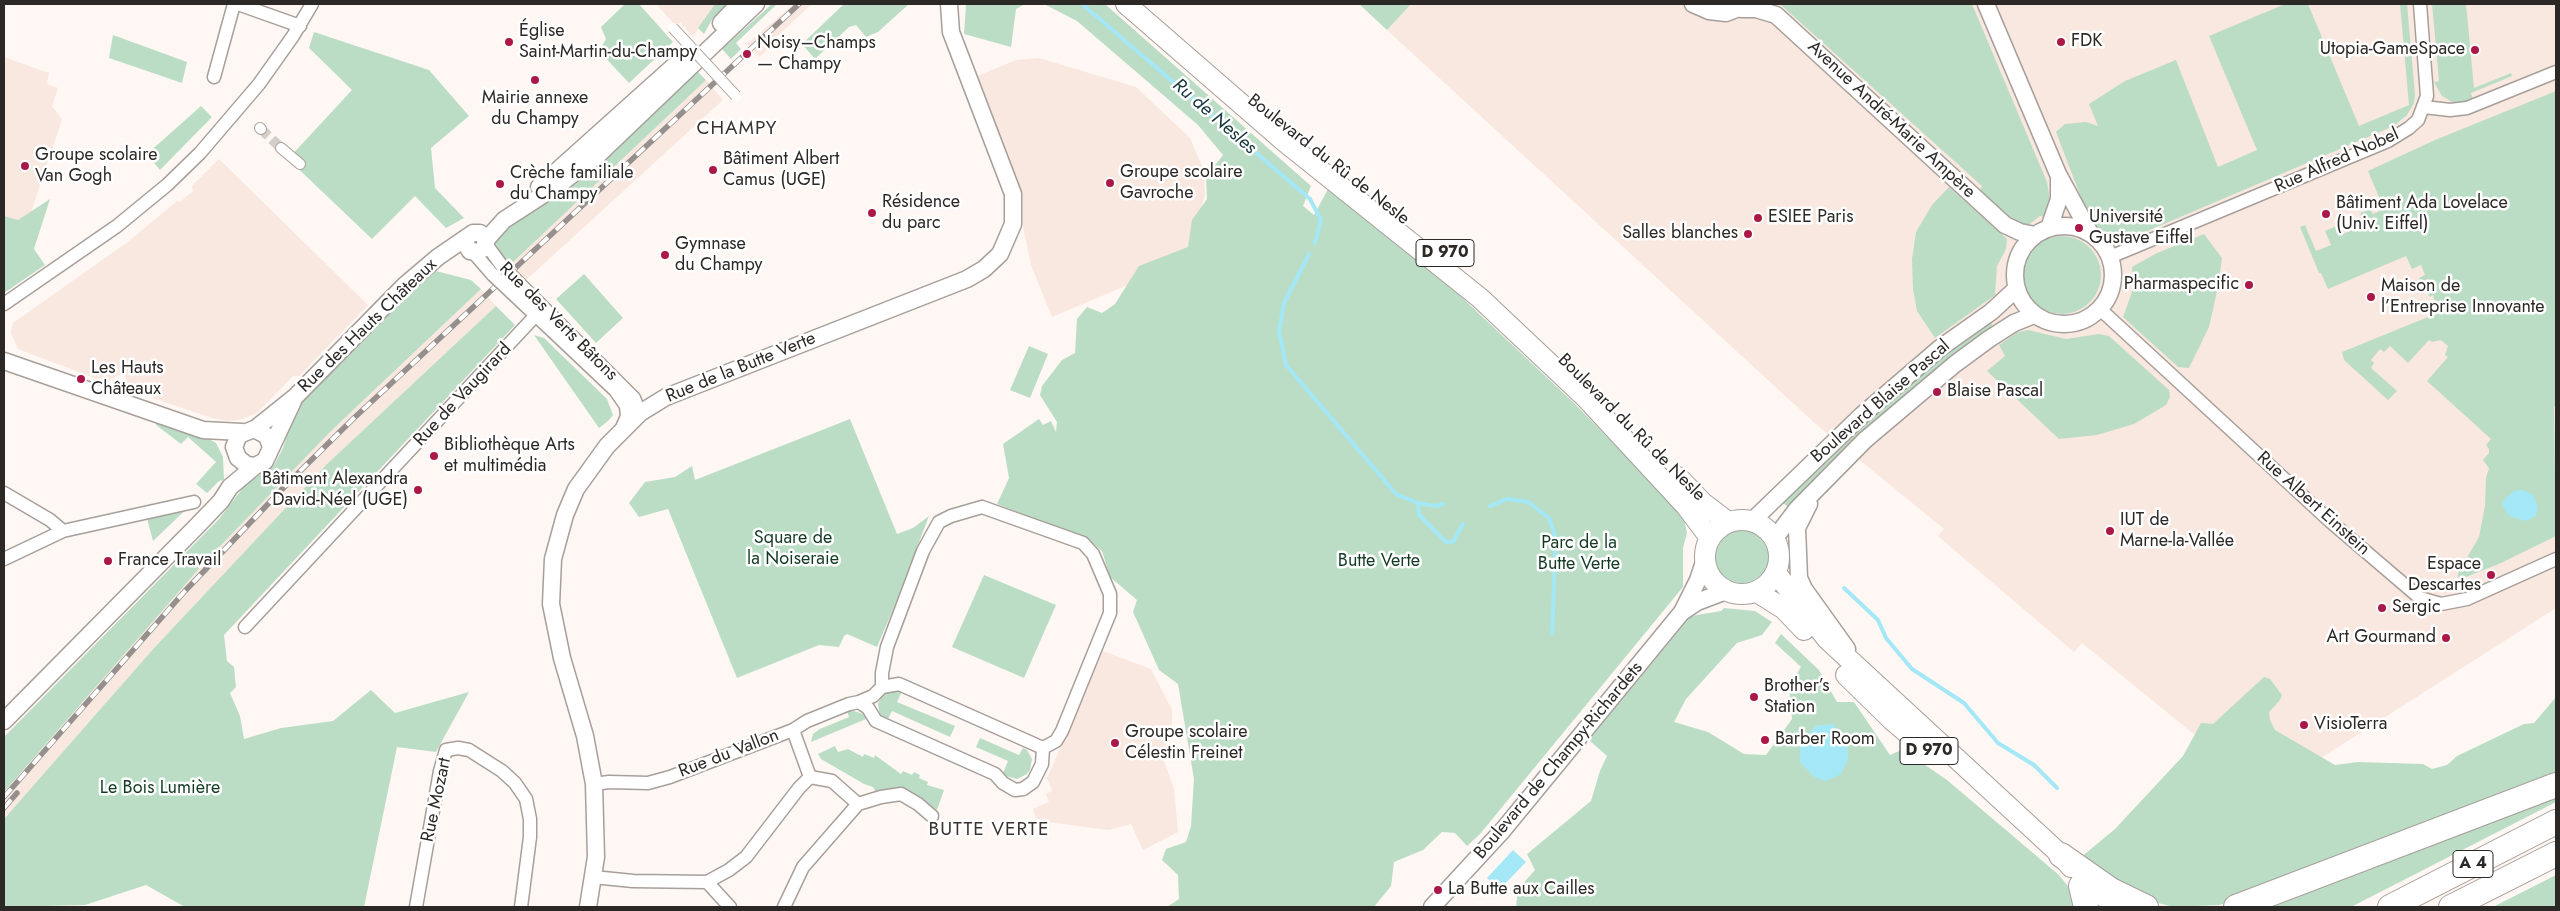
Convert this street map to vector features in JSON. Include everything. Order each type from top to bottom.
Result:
[{"type":"highway","points":[[2236,907],[2556,785]]},
{"type":"highway","name":"A 4","points":[[2390,907],[2556,822]]},
{"type":"highway","name":"A 4","points":[[2451,907],[2556,854]]},
{"type":"highway","points":[[2061,855],[2111,890],[2146,907]]},
{"type":"main road","points":[[1126,4],[1285,142],[1480,298],[1586,398],[1686,506],[1710,538]]},
{"type":"main road","name":"Boulevard du Rû de Nesle","points":[[1145,4],[1248,96],[1420,232],[1486,288],[1583,378],[1703,503],[1728,522]]},
{"type":"main road","points":[[1739,520],[1752,521],[1764,527],[1775,538],[1780,555],[1776,572],[1768,584],[1756,592],[1745,595],[1726,591],[1709,576],[1705,559],[1710,538],[1715,531],[1728,522],[1739,520]]},
{"type":"main road","name":"D 970","points":[[1776,572],[1828,640],[2061,855],[2069,866],[2116,907]]},
{"type":"main road","name":"D 970","points":[[1756,592],[1784,609],[1892,720],[2084,897],[2106,907]]},
{"type":"street","points":[[214,76],[236,4],[265,8],[300,26]]},
{"type":"street","points":[[4,304],[117,226],[167,185],[239,110],[300,26],[312,4]]},
{"type":"street","name":"Rue des Hauts Châteaux","points":[[476,243],[714,30],[739,4]]},
{"type":"street","name":"Rue des Hauts Châteaux","points":[[249,430],[295,397],[405,285],[442,254],[476,243],[504,220],[598,155],[756,4]]},
{"type":"street","name":"Rue de la Butte Verte","points":[[588,907],[596,857],[594,784],[585,736],[554,626],[551,587],[553,559],[559,534],[576,489],[602,452],[620,432],[637,406],[666,397],[967,279],[984,270],[1000,254],[1013,224],[1013,194],[951,32],[949,4]]},
{"type":"street","name":"Avenue André-Marie Ampère","points":[[1693,4],[1709,11],[1726,13],[1745,6],[1756,9],[1774,9],[2005,225],[2020,232],[2042,231]]},
{"type":"street","points":[[1986,4],[2058,174],[2090,233],[2102,244],[2110,257],[2113,271],[2112,285],[2100,309],[2085,320],[2068,325],[2050,323],[2034,315],[2023,304],[2016,289],[2014,270],[2019,253],[2042,231],[2059,199],[2058,174]]},
{"type":"street","points":[[2420,4],[2427,80],[2427,96],[2424,107],[2450,110],[2467,108],[2556,72]]},
{"type":"street","points":[[673,28],[736,96]]},
{"type":"street","name":"Rue Alfred Nobel","points":[[2110,257],[2388,141],[2418,120],[2424,107]]},
{"type":"street","points":[[282,148],[300,164]]},
{"type":"street","name":"Avenue André-Marie Ampère","points":[[2005,225],[2019,253]]},
{"type":"street","points":[[2042,231],[2063,226],[2077,228],[2090,233]]},
{"type":"street","name":"Rue des Verts Bâtons","points":[[476,243],[497,271],[637,406]]},
{"type":"street","name":"Rue des Verts Bâtons","points":[[515,288],[536,315],[614,390],[637,406]]},
{"type":"street","name":"Boulevard Blaise Pascal","points":[[1752,521],[1862,415],[1940,348],[1991,312],[2016,289]]},
{"type":"street","name":"Rue Albert Einstein","points":[[2100,309],[2331,522],[2420,598],[2441,604],[2467,599],[2556,559]]},
{"type":"street","name":"Rue de Vaugirard","points":[[245,627],[536,315]]},
{"type":"street","name":"Boulevard Blaise Pascal","points":[[1775,538],[1792,514],[1865,440],[1955,364],[2004,329],[2034,315]]},
{"type":"street","points":[[4,362],[203,430],[235,451],[242,462],[255,466]]},
{"type":"street","name":"Rue des Verts Bâtons","points":[[614,390],[626,406],[627,416],[620,432]]},
{"type":"street","name":"Rue des Hauts Châteaux","points":[[271,447],[295,397]]},
{"type":"street","points":[[4,721],[221,501],[230,486],[255,466],[267,460],[271,447],[267,436],[249,430],[203,430]]},
{"type":"street","points":[[230,486],[235,442],[249,430]]},
{"type":"street","points":[[1836,469],[1799,520],[1797,536],[1798,578],[1804,590],[1866,675]]},
{"type":"street","points":[[4,493],[50,520],[63,531]]},
{"type":"street","points":[[4,559],[63,531],[194,502]]},
{"type":"street","points":[[982,507],[1004,513],[1083,543],[1093,554],[1110,594],[1110,613],[1062,731],[1056,741],[1043,748],[899,684],[882,687],[882,673],[887,647],[923,551],[939,522],[972,508],[982,507]]},
{"type":"street","name":"Boulevard de Champy-Richardets","points":[[1432,907],[1503,830],[1682,612],[1698,580],[1705,559]]},
{"type":"street","name":"Boulevard de Champy-Richardets","points":[[1682,612],[1698,602],[1726,591]]},
{"type":"street","name":"Rue du Vallon","points":[[594,784],[610,782],[648,783],[670,777],[793,730],[806,721],[859,702],[873,696],[882,687]]},
{"type":"street","points":[[859,702],[868,708],[876,721],[995,774],[1003,783],[1016,790],[1022,789],[1033,782],[1042,764],[1043,748]]},
{"type":"street","points":[[793,730],[810,777]]},
{"type":"street","name":"Rue Mozart","points":[[416,907],[440,771],[446,750],[458,748],[469,750],[502,771],[515,783],[526,799],[530,819],[530,844],[520,907]]},
{"type":"street","points":[[810,777],[832,781],[858,804]]},
{"type":"street","points":[[593,877],[633,881],[706,882],[729,870],[746,857],[799,788],[810,777]]},
{"type":"street","points":[[784,907],[803,867],[858,804],[881,796],[901,794],[918,804],[932,816]]},
{"type":"street","points":[[706,882],[728,907]]},
{"type":"shaded area","points":[[656,4],[715,4],[693,37],[680,22],[676,26]]},
{"type":"shaded area","points":[[794,4],[812,4],[775,38],[777,41],[759,57],[747,44]]},
{"type":"shaded area","name":"Université Gustave Eiffel","points":[[1411,4],[2556,4],[2556,608],[2266,793],[2082,643],[2074,652],[1947,544],[1938,536],[1944,529],[1818,426],[1387,30]]},
{"type":"shaded area","name":"Groupe scolaire Van Gogh","points":[[4,57],[49,73],[47,84],[58,88],[52,106],[62,119],[31,212],[18,221],[4,216]]},
{"type":"shaded area","name":"Groupe scolaire Gavroche","points":[[1039,58],[1136,87],[1190,138],[1204,171],[1205,195],[1189,251],[1130,284],[1052,317],[1031,265],[1023,227],[1023,202],[975,77],[1016,60]]},
{"type":"shaded area","points":[[706,80],[723,100],[525,281],[509,266]]},
{"type":"shaded area","points":[[219,159],[368,305],[299,376],[293,376],[257,413],[239,420],[228,421],[212,418],[132,391],[123,373],[105,382],[18,349],[11,333],[13,323],[129,241],[177,201],[180,202],[193,191],[192,186]]},
{"type":"shaded area","points":[[481,289],[496,306],[327,464],[154,648],[4,819],[4,792],[204,563],[331,431]]},
{"type":"shaded area","name":"Groupe scolaire Célestin Freinet","points":[[1103,651],[1151,669],[1172,710],[1172,731],[1162,755],[1174,789],[1178,832],[1143,850],[1131,824],[1108,830],[1041,821],[1036,818],[1033,809],[1049,802],[1046,794],[1052,791],[1047,778]]},
{"type":"green space","points":[[625,4],[639,4],[673,42],[629,83],[599,51],[606,39],[601,27]]},
{"type":"green space","points":[[715,4],[729,4],[713,18],[704,34],[698,28]]},
{"type":"green space","points":[[772,4],[777,4],[736,43],[741,49],[731,59],[722,49]]},
{"type":"green space","points":[[844,4],[909,4],[878,32],[866,37],[856,25],[849,27],[815,59],[802,44]]},
{"type":"green space","points":[[966,4],[1025,4],[1016,9],[1011,47],[964,34]]},
{"type":"green space","name":"Parc de la Butte Verte","points":[[1044,4],[1105,4],[1311,186],[1303,206],[1314,215],[1328,189],[1454,290],[1575,404],[1683,515],[1687,533],[1683,548],[1683,587],[1480,834],[1467,846],[1455,833],[1442,832],[1423,850],[1394,862],[1391,886],[1374,907],[1167,907],[1179,899],[1178,875],[1162,860],[1166,849],[1186,842],[1191,826],[1194,779],[1178,684],[1159,670],[1133,612],[1137,600],[1110,577],[1102,551],[1088,539],[997,504],[1009,478],[1003,444],[1039,419],[1043,425],[1051,421],[1056,432],[1057,422],[1040,395],[1042,386],[1062,360],[1075,353],[1077,319],[1087,307],[1102,313],[1115,304],[1139,266],[1188,247],[1192,220],[1207,199],[1206,177],[1223,155],[1198,125],[1077,21]]},
{"type":"green space","points":[[1359,4],[1411,4],[1387,30]]},
{"type":"green space","points":[[1780,4],[1972,4],[2047,182],[2051,207],[2048,217],[2040,216],[2027,226],[2017,225],[1980,190],[1982,186]]},
{"type":"green space","points":[[2285,4],[2308,4],[2359,126],[2409,105],[2400,4],[2407,4],[2415,95],[2414,103],[2407,115],[2394,126],[2124,241],[2114,241],[2103,237],[2090,221],[2056,132],[2065,124],[2086,122],[2098,126],[2089,104],[2125,81],[2176,60],[2218,167],[2257,150],[2209,36]]},
{"type":"green space","points":[[2432,4],[2466,4],[2474,88],[2511,73],[2512,76],[2471,93],[2473,99],[2462,103],[2452,102],[2442,96],[2434,82],[2439,81]]},
{"type":"green space","points":[[314,32],[429,70],[469,116],[431,148],[435,188],[464,218],[446,228],[415,196],[372,239],[288,159],[352,90],[309,48]]},
{"type":"green space","points":[[113,35],[187,62],[182,83],[109,58]]},
{"type":"green space","points":[[695,69],[706,80],[509,266],[497,248],[495,239]]},
{"type":"green space","points":[[2556,91],[2556,405],[2554,407],[2556,536],[2501,563],[2461,579],[2458,577],[2458,573],[2479,537],[2485,506],[2486,478],[2489,468],[2483,460],[2489,453],[2486,445],[2491,439],[2427,381],[2448,357],[2445,355],[2448,346],[2441,340],[2432,342],[2429,340],[2408,363],[2390,346],[2384,352],[2380,349],[2371,360],[2374,363],[2371,368],[2397,391],[2388,400],[2344,360],[2342,352],[2438,313],[2433,295],[2430,297],[2419,278],[2425,275],[2421,265],[2412,269],[2406,256],[2328,289],[2321,273],[2319,273],[2300,227],[2305,225],[2316,251],[2331,245],[2325,231],[2336,226],[2340,235],[2365,225],[2360,213],[2370,209],[2373,214],[2384,209],[2368,171],[2435,140]]},
{"type":"green space","points":[[201,106],[212,117],[160,170],[147,154]]},
{"type":"green space","points":[[1949,187],[2007,239],[2006,249],[1997,266],[1995,295],[1935,338],[1917,311],[1913,289],[1912,259],[1916,232],[1932,205]]},
{"type":"green space","points":[[50,199],[34,249],[45,265],[4,293],[4,216],[18,220]]},
{"type":"green space","points":[[2204,234],[2222,258],[2218,287],[2209,327],[2189,368],[2178,367],[2123,317],[2133,289],[2132,267],[2157,253]]},
{"type":"green space","points":[[2054,236],[2070,236],[2084,242],[2095,253],[2101,267],[2101,283],[2095,297],[2084,308],[2070,314],[2054,314],[2040,308],[2029,297],[2023,283],[2023,267],[2029,253],[2040,242]]},
{"type":"green space","points":[[432,270],[471,280],[481,289],[331,431],[204,563],[4,792],[4,737],[219,519],[246,484],[274,465],[283,448],[291,423],[306,396],[411,287]]},
{"type":"green space","points":[[584,274],[623,318],[596,343],[556,299]]},
{"type":"green space","name":"Le Bois Lumière","points":[[496,306],[515,325],[224,635],[227,661],[234,667],[236,687],[230,693],[240,716],[244,739],[281,728],[333,721],[371,690],[395,713],[469,692],[436,752],[397,747],[364,907],[185,907],[146,885],[85,905],[4,907],[4,819],[154,648],[327,464]]},
{"type":"green space","points":[[1989,320],[1995,329],[1790,509],[1782,502],[1903,386]]},
{"type":"green space","points":[[2028,330],[2066,339],[2099,334],[2109,336],[2169,390],[2170,397],[2166,405],[2134,424],[2097,435],[2059,439],[1987,371],[2005,356],[1999,345],[2018,332]]},
{"type":"green space","points":[[534,335],[544,338],[607,399],[613,415],[599,428]]},
{"type":"green space","points":[[1029,346],[1048,354],[1030,398],[1010,390]]},
{"type":"green space","name":"Square de la Noiseraie","points":[[850,419],[897,534],[913,528],[929,516],[877,647],[847,634],[844,636],[839,647],[819,645],[737,678],[668,509],[639,517],[629,503],[645,482],[675,477],[692,466],[695,480]]},
{"type":"green space","points":[[156,422],[206,437],[216,443],[223,457],[224,480],[219,481],[207,493],[196,484],[216,462],[188,437],[181,444],[156,425]]},
{"type":"green space","points":[[194,502],[153,541],[146,515]]},
{"type":"green space","points":[[1735,528],[1747,528],[1757,532],[1765,540],[1769,556],[1765,572],[1757,580],[1747,584],[1735,584],[1725,580],[1717,572],[1713,562],[1713,550],[1717,540],[1725,532]]},
{"type":"green space","points":[[984,575],[1056,605],[1024,678],[952,647]]},
{"type":"green space","points":[[1724,608],[1755,611],[1772,622],[1762,635],[1737,643],[1686,699],[1674,722],[1708,732],[1744,754],[1766,755],[1792,719],[1789,687],[1801,667],[1775,643],[1781,634],[1819,670],[1837,702],[1854,702],[1890,755],[1910,746],[1925,765],[1947,780],[2059,875],[2080,901],[2081,907],[1516,907],[1518,889],[1535,870],[1527,854],[1591,801],[1600,771],[1607,756],[1589,740],[1691,616],[1721,611]]},
{"type":"green space","points":[[2264,677],[2270,679],[2282,695],[2269,712],[2270,720],[2275,730],[2335,765],[2358,762],[2423,764],[2432,769],[2447,765],[2457,756],[2524,724],[2534,723],[2556,697],[2556,776],[2248,897],[2219,905],[2174,907],[2146,900],[2080,858],[2115,829],[2183,756],[2201,723],[2213,724]]},
{"type":"green space","points":[[895,689],[902,691],[897,702],[955,726],[950,737],[892,711],[887,721],[880,716],[878,704],[882,695]]},
{"type":"green space","points":[[851,710],[863,714],[866,719],[811,742],[813,734],[820,729],[849,717],[847,711]]},
{"type":"green space","points":[[980,738],[1019,755],[1023,748],[1027,750],[1032,759],[1030,770],[1027,774],[1017,779],[1006,776],[1003,773],[1008,761],[976,747]]},
{"type":"green space","points":[[835,746],[838,752],[848,749],[863,757],[864,754],[874,758],[875,755],[901,774],[903,771],[912,775],[914,772],[920,775],[919,778],[928,782],[927,785],[944,790],[937,810],[917,796],[902,792],[876,793],[873,787],[864,784],[821,759],[818,754]]},
{"type":"green space","points":[[2556,793],[2556,802],[2351,907],[2261,907]]},
{"type":"green space","points":[[2556,875],[2556,907],[2493,907]]},
{"type":"water","points":[[2522,490],[2532,494],[2538,506],[2536,516],[2526,521],[2509,516],[2502,504],[2514,491]]},
{"type":"water","points":[[1833,724],[1847,745],[1848,759],[1841,774],[1826,781],[1814,777],[1800,762],[1800,745],[1815,726]]},
{"type":"water","points":[[1513,850],[1526,862],[1499,890],[1487,878]]},
{"type":"waterway","name":"Ru de Nesles","points":[[1082,4],[1310,199],[1321,220],[1315,243]]},
{"type":"waterway","name":"Ru de Nesles","points":[[1309,254],[1284,303],[1279,331],[1286,365],[1396,494],[1418,503],[1436,506],[1443,504]]},
{"type":"waterway","name":"Ru de Nesles","points":[[1490,506],[1507,499],[1528,502],[1549,518],[1556,538],[1552,633]]},
{"type":"waterway","name":"Ru de Nesles","points":[[1418,503],[1419,515],[1446,542],[1453,542],[1463,524]]},
{"type":"waterway","points":[[1844,588],[1878,620],[1886,638],[1912,669],[1964,703],[1998,743],[2034,765],[2057,788]]},
{"type":"tunnel","points":[[261,129],[281,148]]},
{"type":"railway","points":[[4,797],[185,591],[288,483],[354,418],[799,4]]},
{"type":"railway","points":[[4,808],[17,793]]},
{"type":"place","name":"Église Saint-Martin-du-Champy","points":[[509,42]]},
{"type":"place","name":"FDK","points":[[2061,42]]},
{"type":"place","name":"Utopia-GameSpace","points":[[2475,50]]},
{"type":"place","name":"Noisy–Champs — Champy","points":[[747,54]]},
{"type":"place","name":"Mairie annexe du Champy","points":[[535,80]]},
{"type":"place","name":"Groupe scolaire Van Gogh","points":[[25,166]]},
{"type":"place","name":"Bâtiment Albert Camus (UGE)","points":[[713,170]]},
{"type":"place","name":"Groupe scolaire Gavroche","points":[[1110,183]]},
{"type":"place","name":"Crèche familiale du Champy","points":[[500,184]]},
{"type":"place","name":"Résidence du parc","points":[[872,213]]},
{"type":"place","name":"Bâtiment Ada Lovelace (Univ. Eiffel)","points":[[2326,214]]},
{"type":"place","name":"ESIEE Paris","points":[[1758,218]]},
{"type":"place","name":"Université Gustave Eiffel","points":[[2079,228]]},
{"type":"place","name":"Salles blanches","points":[[1748,234]]},
{"type":"place","name":"Gymnase du Champy","points":[[665,255]]},
{"type":"place","name":"Pharmaspecific","points":[[2249,285]]},
{"type":"place","name":"Maison de l’Entreprise Innovante","points":[[2371,297]]},
{"type":"place","name":"Les Hauts Châteaux","points":[[81,379]]},
{"type":"place","name":"Blaise Pascal","points":[[1937,392]]},
{"type":"place","name":"Bibliothèque Arts et multimédia","points":[[434,456]]},
{"type":"place","name":"Bâtiment Alexandra David-Néel (UGE)","points":[[418,490]]},
{"type":"place","name":"IUT de Marne-la-Vallée","points":[[2110,531]]},
{"type":"place","name":"France Travail","points":[[108,561]]},
{"type":"place","name":"Espace Descartes","points":[[2491,575]]},
{"type":"place","name":"Sergic","points":[[2382,608]]},
{"type":"place","name":"Art Gourmand","points":[[2446,638]]},
{"type":"place","name":"Brother’s Station","points":[[1754,697]]},
{"type":"place","name":"VisioTerra","points":[[2304,725]]},
{"type":"place","name":"Barber Room","points":[[1765,740]]},
{"type":"place","name":"Groupe scolaire Célestin Freinet","points":[[1115,743]]},
{"type":"place","name":"La Butte aux Cailles","points":[[1438,890]]},
{"type":"district","name":"CHAMPY","points":[[737,129]]},
{"type":"district","name":"BUTTE VERTE","points":[[989,830]]},
{"type":"park label","name":"Butte Verte","points":[[1379,562]]}]
